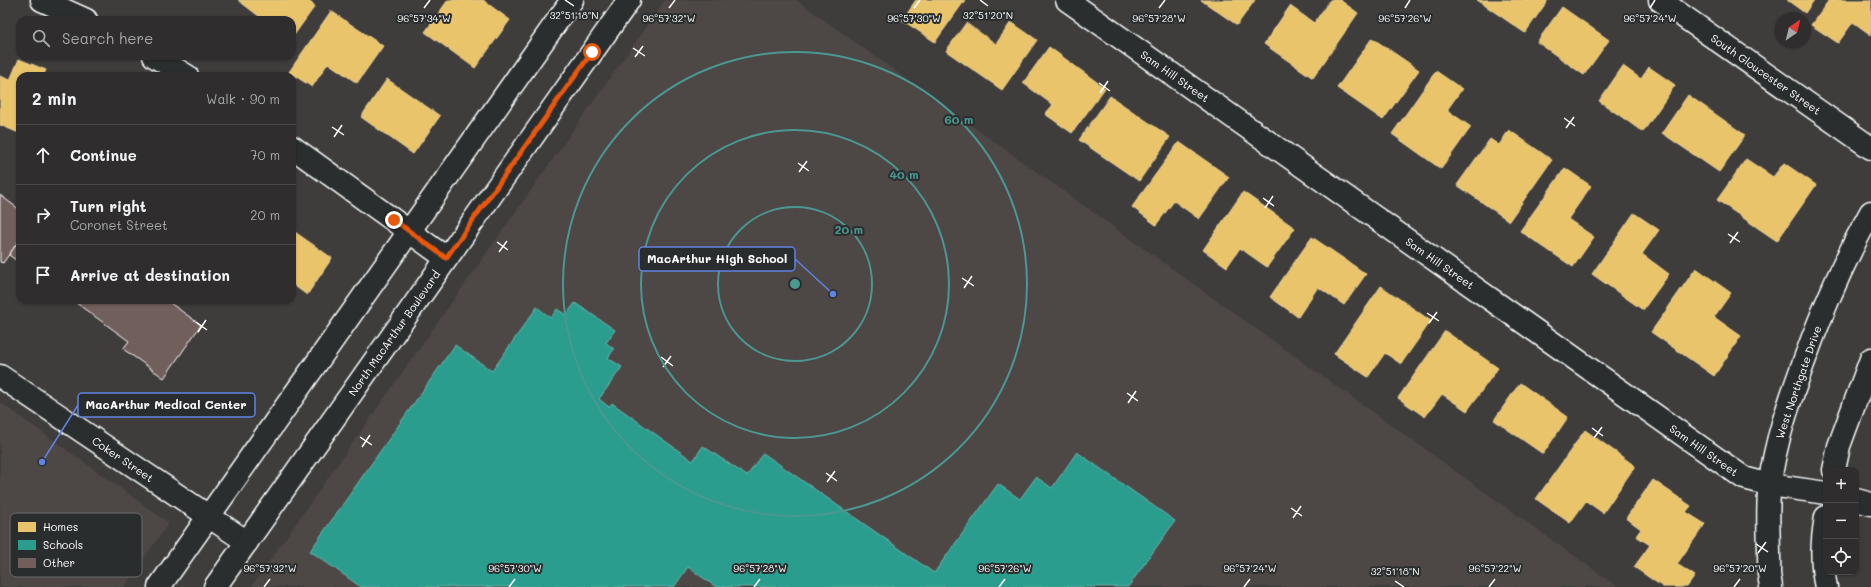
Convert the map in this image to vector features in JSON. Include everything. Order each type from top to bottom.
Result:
[{"type":"main road","points":[[42,0],[77,16]]},
{"type":"main road","points":[[158,587],[572,0]]},
{"type":"main road","name":"North MacArthur Boulevard","points":[[215,587],[629,0]]},
{"type":"main road","name":"Sam Hill Street","points":[[1067,0],[1744,478],[1770,485],[1823,493]]},
{"type":"main road","name":"South Gloucester Street","points":[[1660,0],[1871,148]]},
{"type":"main road","points":[[161,60],[181,72]]},
{"type":"main road","points":[[296,150],[446,258]]},
{"type":"main road","name":"West Northgate Drive","points":[[1772,587],[1770,574],[1770,485],[1774,456],[1791,398],[1822,311],[1853,243],[1871,212]]},
{"type":"main road","points":[[1834,467],[1838,446],[1871,359]]},
{"type":"main road","name":"Coker Street","points":[[0,376],[247,542]]},
{"type":"main road","points":[[1859,501],[1871,504]]},
{"type":"main road","points":[[1824,539],[1824,576],[1826,587]]},
{"type":"shaded area","points":[[665,0],[796,0],[1618,587],[251,587]]},
{"type":"shaded area","points":[[0,402],[169,523],[142,561],[142,513],[10,513],[10,577],[131,577],[124,587],[0,587]]},
{"type":"building: Homes","points":[[238,0],[307,0],[315,6],[296,32],[296,16],[259,16]]},
{"type":"building: Homes","points":[[448,0],[484,0],[510,20],[475,68],[425,32]]},
{"type":"building: Homes","points":[[916,0],[965,0],[935,42],[902,20]]},
{"type":"building: Homes","points":[[1201,0],[1255,0],[1237,25]]},
{"type":"building: Homes","points":[[1330,0],[1340,0],[1358,13],[1313,78],[1264,44],[1290,6],[1314,23]]},
{"type":"building: Homes","points":[[1477,0],[1548,0],[1525,33]]},
{"type":"building: Homes","points":[[1787,0],[1814,0],[1806,12]]},
{"type":"building: Homes","points":[[1829,0],[1871,0],[1871,35],[1853,22],[1838,43],[1811,25]]},
{"type":"building: Homes","points":[[1562,7],[1609,40],[1584,75],[1537,42]]},
{"type":"building: Homes","points":[[331,11],[383,46],[357,83],[328,63],[312,87],[296,77],[296,72],[289,72]]},
{"type":"building: Homes","points":[[1011,22],[1037,40],[1002,90],[946,51],[966,23],[996,44]]},
{"type":"building: Homes","points":[[1372,38],[1419,70],[1383,120],[1337,88]]},
{"type":"building: Homes","points":[[1049,47],[1105,88],[1072,133],[1045,114],[1053,105],[1023,83]]},
{"type":"building: Homes","points":[[19,60],[46,70],[45,72],[16,72],[16,132],[0,125],[0,76],[10,80]]},
{"type":"building: Homes","points":[[1623,66],[1641,79],[1649,67],[1675,85],[1643,132],[1599,101]]},
{"type":"building: Homes","points":[[1436,71],[1462,89],[1447,110],[1471,127],[1441,169],[1392,134]]},
{"type":"building: Homes","points":[[387,79],[440,116],[413,154],[361,117]]},
{"type":"building: Homes","points":[[1688,95],[1745,135],[1719,172],[1662,133]]},
{"type":"building: Homes","points":[[1110,96],[1170,137],[1139,181],[1079,140]]},
{"type":"building: Homes","points":[[1509,130],[1552,160],[1509,221],[1457,185],[1490,139],[1499,145]]},
{"type":"building: Homes","points":[[1179,142],[1229,177],[1199,219],[1174,201],[1156,225],[1132,207]]},
{"type":"building: Homes","points":[[1746,159],[1773,177],[1784,163],[1816,185],[1777,241],[1717,200]]},
{"type":"building: Homes","points":[[1565,168],[1591,186],[1568,219],[1594,237],[1573,267],[1520,231]]},
{"type":"building: Homes","points":[[1243,192],[1295,228],[1267,267],[1240,248],[1227,267],[1203,250]]},
{"type":"building: Homes","points":[[1634,213],[1659,230],[1642,254],[1669,274],[1643,310],[1592,274]]},
{"type":"building: Homes","points":[[296,233],[332,258],[307,295],[296,287]]},
{"type":"building: Homes","points":[[1312,237],[1366,274],[1344,305],[1318,287],[1298,317],[1270,297]]},
{"type":"building: Homes","points":[[1696,268],[1731,293],[1714,317],[1741,336],[1714,376],[1651,332]]},
{"type":"building: Homes","points":[[1381,286],[1431,321],[1401,364],[1385,353],[1368,377],[1334,354]]},
{"type":"building: Homes","points":[[1445,331],[1498,368],[1467,411],[1442,394],[1425,417],[1398,398]]},
{"type":"building: Homes","points":[[1520,383],[1568,417],[1543,454],[1494,420]]},
{"type":"building: Homes","points":[[1585,430],[1635,466],[1603,513],[1586,501],[1570,523],[1536,499]]},
{"type":"building: Homes","points":[[1653,480],[1691,506],[1686,512],[1705,524],[1677,564],[1695,576],[1687,587],[1663,587],[1634,567],[1650,545],[1636,536],[1641,529],[1626,518]]},
{"type":"building: Schools","points":[[575,303],[615,330],[606,343],[614,349],[608,358],[622,367],[599,399],[609,407],[612,403],[693,461],[703,446],[747,476],[763,453],[934,573],[998,484],[1020,499],[1036,477],[1052,488],[1077,452],[1175,521],[1128,587],[716,587],[688,567],[674,587],[361,587],[310,551],[455,345],[492,371],[537,307],[551,318],[557,309],[566,315]]},
{"type":"building: Other","points":[[0,195],[16,207],[16,245],[3,263],[0,262]]},
{"type":"building: Other","points":[[16,245],[16,260],[9,255]]},
{"type":"building: Other","points":[[78,304],[172,304],[201,325],[164,378],[123,349],[129,341]]},
{"type":"place","name":"MacArthur High School","points":[[833,294]]},
{"type":"place","name":"MacArthur Medical Center","points":[[42,462]]},
{"type":"route","points":[[394,220],[446,258],[498,187],[592,52]]}]
